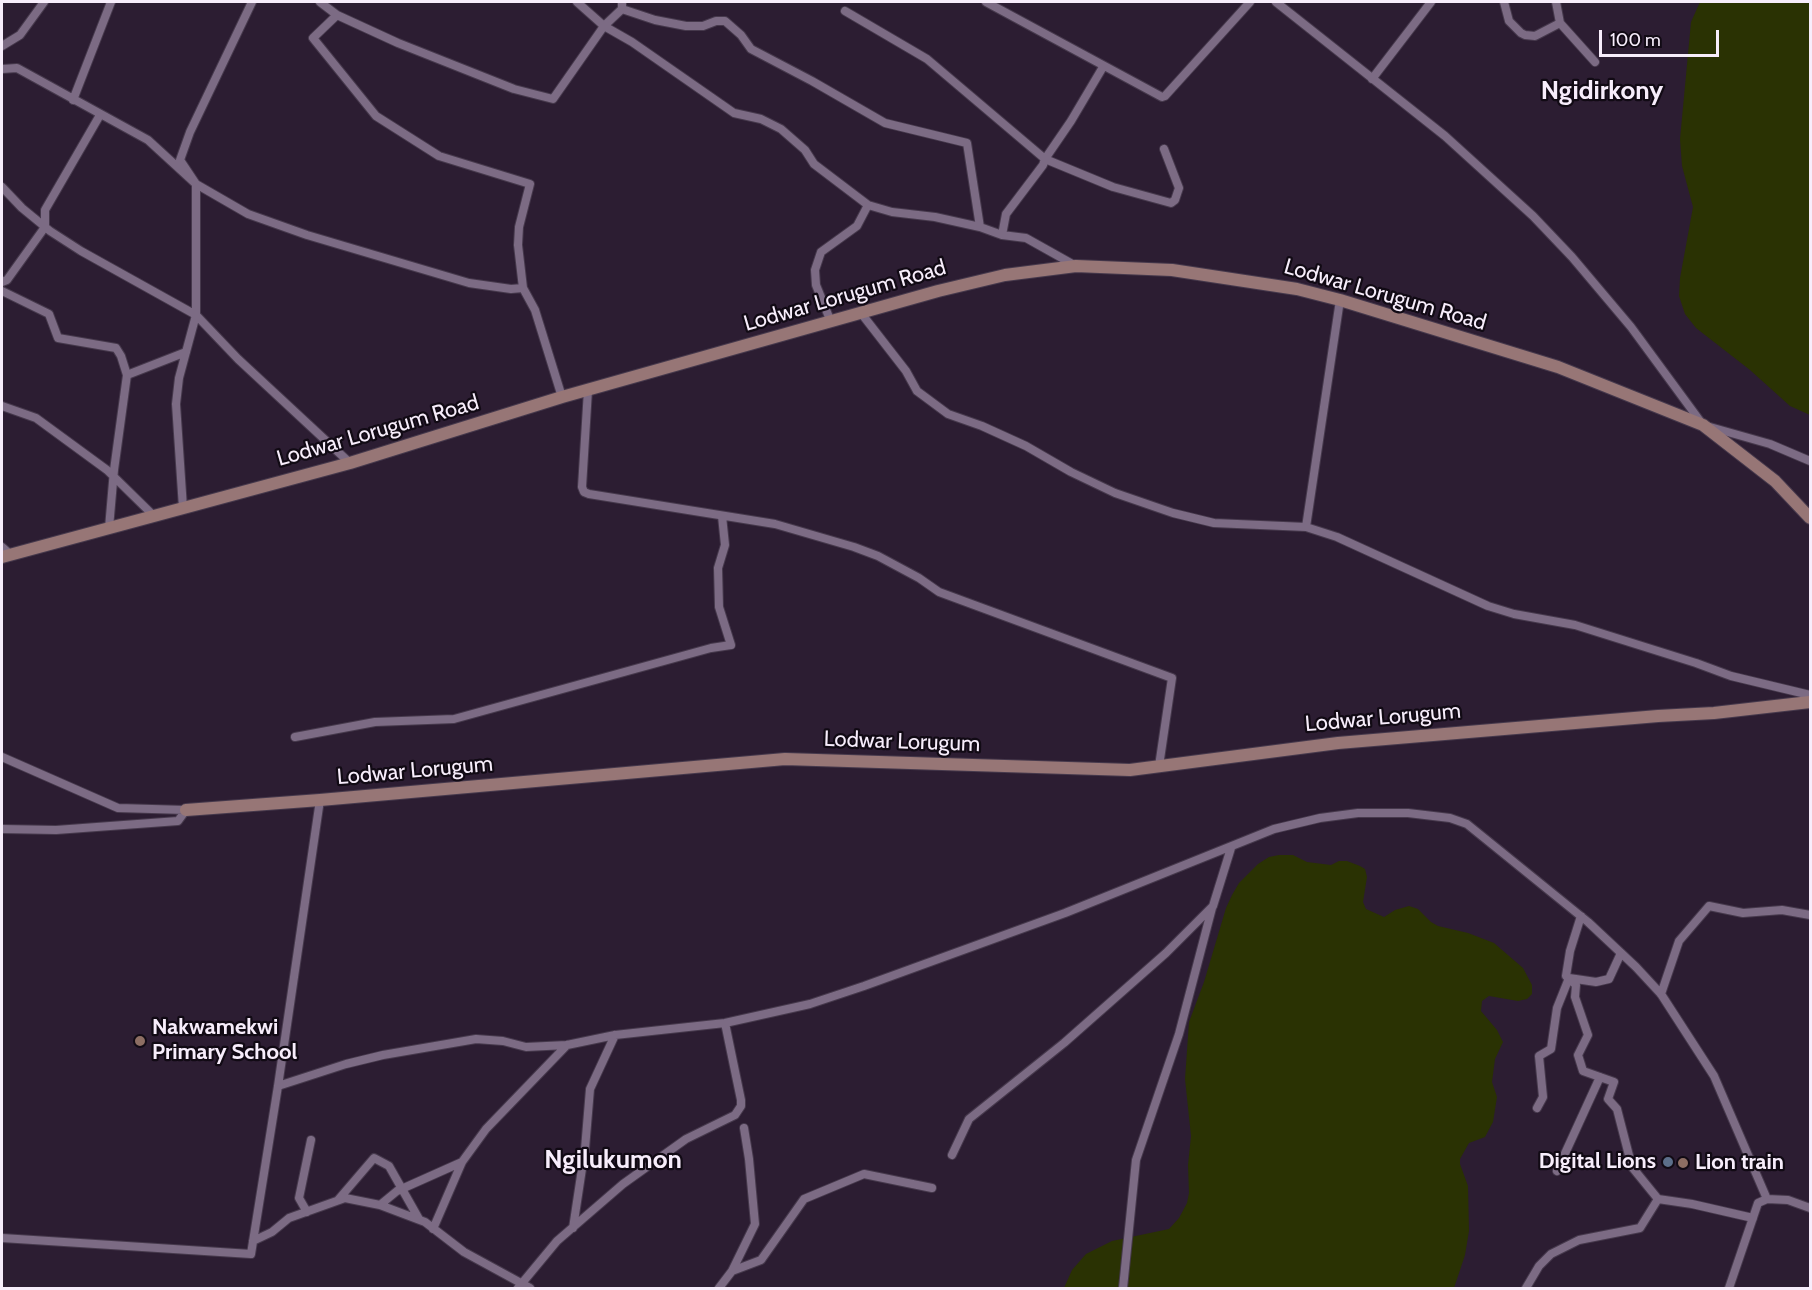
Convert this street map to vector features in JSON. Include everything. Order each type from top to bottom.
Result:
[{"type":"main road","name":"Lodwar Lorugum Road","points":[[5,553],[109,528],[350,463],[562,397],[938,291],[1005,275],[1076,267],[1172,270],[1297,289],[1558,367],[1703,425],[1775,481],[1810,518]]},
{"type":"main road","name":"Lodwar Lorugum","points":[[186,810],[785,759],[1100,770],[1159,766],[1338,743],[1714,713],[1810,702]]},
{"type":"street","points":[[2,46],[20,35],[44,2]]},
{"type":"street","points":[[73,100],[111,2]]},
{"type":"street","points":[[183,508],[176,404],[179,378],[196,315],[196,184],[180,160],[190,132],[252,2]]},
{"type":"street","points":[[320,2],[337,15],[398,43],[514,89],[553,99],[604,26],[622,5],[655,21],[686,26],[703,26],[716,21],[724,21],[741,35],[751,49],[885,123],[967,143],[980,227]]},
{"type":"street","points":[[577,2],[604,26],[734,113],[761,119],[781,129],[805,150],[814,164],[868,205],[892,212],[934,217],[980,227],[1002,236],[1026,238],[1076,267]]},
{"type":"street","points":[[986,2],[1162,97],[1250,2]]},
{"type":"street","points":[[1276,2],[1471,158],[1533,216],[1572,257],[1650,351],[1703,425],[1770,444],[1810,461]]},
{"type":"street","points":[[1372,79],[1431,2]]},
{"type":"street","points":[[1504,2],[1509,21],[1525,35],[1535,36],[1560,23]]},
{"type":"street","points":[[1556,2],[1560,23],[1595,62]]},
{"type":"street","points":[[845,11],[927,59],[1045,159],[1113,187],[1171,203],[1175,200],[1179,188],[1164,149]]},
{"type":"street","points":[[337,15],[313,38],[376,116],[439,156],[530,184],[519,227],[518,245],[523,288],[535,310],[562,397]]},
{"type":"street","points":[[1002,236],[1006,214],[1043,165],[1103,67]]},
{"type":"street","points":[[2,69],[17,68],[148,140],[196,184],[248,214],[468,283],[511,289],[523,288]]},
{"type":"street","points":[[2,282],[7,280],[45,227],[45,210],[100,115]]},
{"type":"street","points":[[2,187],[45,227],[81,251],[196,315],[238,359],[350,463]]},
{"type":"street","points":[[831,322],[816,285],[815,270],[821,252],[857,226],[868,205]]},
{"type":"street","points":[[2,291],[49,314],[57,338],[116,348],[121,356],[128,375],[109,528]]},
{"type":"street","points":[[1306,527],[1340,300]]},
{"type":"street","points":[[861,313],[906,371],[916,391],[948,414],[982,426],[1026,446],[1071,472],[1115,493],[1214,524],[1306,527],[1347,541],[1488,606],[1514,614],[1575,625],[1731,676],[1810,695]]},
{"type":"street","points":[[128,375],[186,352]]},
{"type":"street","points":[[588,390],[582,487],[584,492],[589,495],[775,524],[862,550],[919,578],[939,592],[1172,678],[1159,766]]},
{"type":"street","points":[[2,406],[36,418],[114,476],[154,516]]},
{"type":"street","points":[[294,737],[375,722],[454,719],[711,648],[731,645],[719,607],[718,568],[725,545],[722,516]]},
{"type":"street","name":"Lodwar Lorugum","points":[[2,757],[118,808],[186,810]]},
{"type":"street","points":[[2,1238],[250,1254],[278,1086],[320,800]]},
{"type":"street","points":[[2,829],[56,830],[178,822],[186,810]]},
{"type":"street","points":[[278,1086],[346,1064],[383,1055],[476,1039],[503,1041],[526,1047],[567,1045],[615,1035],[725,1023],[810,1004],[1065,913],[1274,829],[1300,822],[1358,813],[1408,813],[1450,818],[1467,824],[1581,916],[1661,994],[1714,1076],[1767,1199]]},
{"type":"street","points":[[1123,1288],[1136,1160],[1179,1034],[1231,848]]},
{"type":"street","points":[[952,1155],[969,1119],[1064,1043],[1166,953],[1213,906]]},
{"type":"street","points":[[1661,994],[1679,941],[1709,906],[1743,913],[1782,910],[1810,915]]},
{"type":"street","points":[[1581,916],[1570,951],[1566,976],[1576,985],[1575,997],[1588,1035],[1578,1055],[1583,1071],[1614,1082],[1608,1099],[1617,1109],[1632,1167],[1658,1199],[1692,1204],[1752,1218]]},
{"type":"street","points":[[1569,978],[1596,982],[1609,979],[1621,953]]},
{"type":"street","points":[[1537,1108],[1543,1097],[1539,1056],[1551,1049],[1557,1008],[1569,978]]},
{"type":"street","points":[[253,1241],[272,1232],[289,1218],[345,1198],[381,1205],[419,1220],[464,1252],[523,1287],[557,1241],[623,1184],[686,1139],[735,1115],[741,1106],[741,1100],[725,1023]]},
{"type":"street","points":[[573,1228],[585,1149],[590,1089],[615,1035]]},
{"type":"street","points":[[433,1229],[462,1162],[486,1129],[567,1045]]},
{"type":"street","points":[[1557,1171],[1600,1077]]},
{"type":"street","points":[[719,1288],[732,1271],[755,1224],[744,1128]]},
{"type":"street","points":[[307,1212],[299,1198],[311,1140]]},
{"type":"street","points":[[337,1201],[374,1158],[388,1166],[419,1220]]},
{"type":"street","points":[[381,1205],[402,1189],[462,1162]]},
{"type":"street","points":[[732,1271],[761,1260],[804,1199],[864,1174],[932,1188]]},
{"type":"street","points":[[1526,1288],[1539,1266],[1551,1254],[1579,1240],[1640,1228],[1658,1199]]},
{"type":"street","points":[[1729,1288],[1758,1203],[1767,1199],[1788,1200],[1810,1208]]},
{"type":"green space","points":[[1700,2],[1810,2],[1810,415],[1790,406],[1750,370],[1696,328],[1685,314],[1679,296],[1680,278],[1693,207],[1682,166],[1680,139],[1691,22]]},
{"type":"green space","points":[[1293,855],[1307,862],[1331,865],[1339,861],[1347,861],[1360,866],[1365,869],[1367,877],[1363,902],[1366,909],[1384,917],[1395,910],[1409,906],[1418,909],[1438,926],[1468,933],[1494,943],[1523,968],[1532,985],[1532,994],[1527,999],[1518,1001],[1489,996],[1482,1001],[1481,1011],[1497,1030],[1503,1042],[1495,1059],[1492,1082],[1497,1097],[1493,1122],[1485,1137],[1469,1143],[1460,1159],[1468,1186],[1469,1231],[1465,1255],[1454,1288],[1064,1288],[1072,1270],[1086,1254],[1112,1241],[1169,1229],[1179,1218],[1187,1203],[1191,1136],[1185,1079],[1189,1022],[1232,895],[1239,883],[1258,864],[1269,857]]},
{"type":"place","name":"Nakwamekwi Primary School","points":[[140,1041]]},
{"type":"place","name":"Digital Lions","points":[[1668,1162]]},
{"type":"place","name":"Lion train","points":[[1683,1163]]},
{"type":"district","name":"Ngidirkony","points":[[1602,91]]},
{"type":"district","name":"Ngilukumon","points":[[613,1160]]}]
